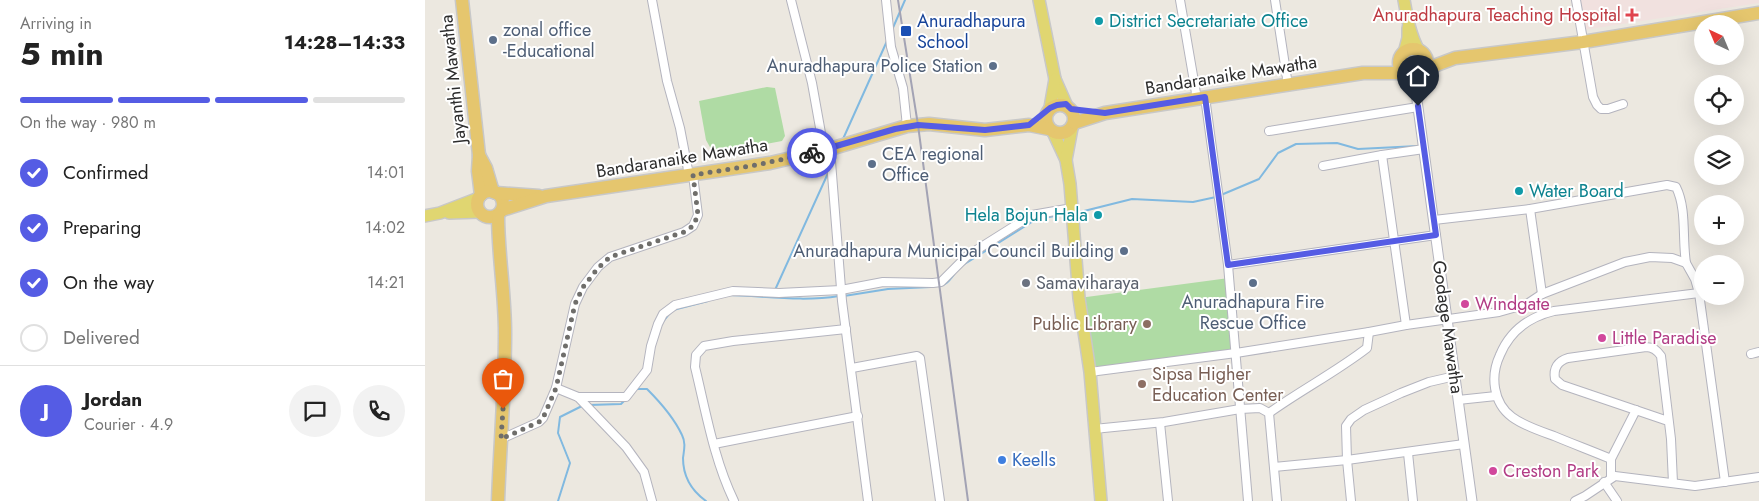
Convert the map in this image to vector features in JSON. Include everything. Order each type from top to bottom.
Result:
[{"type":"highway","name":"Jayanthi Mawatha","points":[[462,0],[479,155],[478,171],[487,194]]},
{"type":"highway","name":"Bandaranaike Mawatha","points":[[1073,125],[1105,113],[1363,73],[1414,74],[1455,58],[1583,42],[1759,13]]},
{"type":"highway","points":[[1411,50],[1421,52],[1427,61],[1414,74],[1399,65],[1402,56],[1411,50]]},
{"type":"highway","name":"Bandaranaike Mawatha","points":[[1421,52],[1455,58]]},
{"type":"highway","name":"Bandaranaike Mawatha","points":[[1363,73],[1402,56]]},
{"type":"highway","points":[[1029,125],[1048,111],[1057,105],[1068,107],[1074,115],[1073,125],[1063,132],[1051,131],[1046,122],[1048,111]]},
{"type":"highway","name":"Bandaranaike Mawatha","points":[[1068,107],[1105,113]]},
{"type":"highway","name":"Bandaranaike Mawatha","points":[[487,194],[546,196],[751,166],[827,149],[907,126],[929,124],[985,130],[1029,125],[1051,131]]},
{"type":"highway","points":[[498,249],[477,205],[487,194],[502,200],[498,249],[504,290],[505,332],[498,501]]},
{"type":"highway","name":"Bandaranaike Mawatha","points":[[500,212],[546,196]]},
{"type":"highway","points":[[481,213],[490,218],[500,212]]},
{"type":"main road","points":[[1039,0],[1055,79],[1068,107]]},
{"type":"main road","points":[[1402,56],[1408,38],[1404,0]]},
{"type":"main road","points":[[1407,19],[1415,44],[1421,52]]},
{"type":"main road","points":[[1048,111],[1055,79]]},
{"type":"main road","points":[[1073,125],[1066,160],[1079,298],[1090,372],[1101,501]]},
{"type":"main road","points":[[1051,131],[1066,160]]},
{"type":"main road","name":"Bandaranaike Mawatha","points":[[425,216],[440,213],[487,194]]},
{"type":"main road","name":"Bandaranaike Mawatha","points":[[440,213],[481,213]]},
{"type":"street","points":[[501,439],[539,422],[543,418],[556,388],[575,304],[583,287],[598,268],[610,257],[684,232],[693,226],[698,215],[691,175],[667,81],[651,0]]},
{"type":"street","points":[[791,0],[827,149],[845,329],[868,501]]},
{"type":"street","points":[[886,0],[891,47],[903,88],[907,126]]},
{"type":"street","points":[[1180,0],[1221,205],[1228,265],[1248,501]]},
{"type":"street","points":[[1275,0],[1288,85]]},
{"type":"street","points":[[1576,0],[1593,97],[1601,109],[1608,109],[1623,104]]},
{"type":"street","name":"Godage Mawatha","points":[[1414,74],[1472,501]]},
{"type":"street","points":[[1269,131],[1418,106]]},
{"type":"street","points":[[1323,166],[1424,149]]},
{"type":"street","points":[[1382,155],[1406,324]]},
{"type":"street","points":[[1434,220],[1530,209],[1667,184],[1676,187],[1682,199],[1683,245],[1686,262],[1694,277]]},
{"type":"street","points":[[584,403],[626,397],[647,370],[657,324],[663,314],[675,305],[733,290],[779,294],[841,294],[883,282],[941,282],[967,256],[1032,215],[1072,208]]},
{"type":"street","points":[[1530,209],[1542,294]]},
{"type":"street","points":[[1228,265],[1436,235]]},
{"type":"street","points":[[1090,372],[1236,353],[1369,332],[1406,324],[1499,312],[1527,304],[1542,294],[1625,262],[1650,257],[1672,258],[1686,262]]},
{"type":"street","points":[[1611,459],[1519,422],[1505,412],[1496,396],[1494,380],[1497,360],[1503,348],[1518,329],[1534,318],[1555,312],[1694,294]]},
{"type":"street","points":[[1701,305],[1725,482]]},
{"type":"street","points":[[734,501],[714,444],[695,367],[696,355],[704,346],[845,329]]},
{"type":"street","points":[[1269,414],[1291,397],[1344,366],[1367,348],[1369,332]]},
{"type":"street","points":[[1668,421],[1559,383],[1554,376],[1556,367],[1561,360],[1568,358],[1646,347],[1653,348],[1661,356],[1668,421],[1673,483]]},
{"type":"street","points":[[851,368],[917,356],[920,358],[940,501]]},
{"type":"street","points":[[1351,501],[1346,426],[1351,419],[1364,410],[1401,393],[1429,382],[1455,376]]},
{"type":"street","points":[[556,388],[584,403],[626,447],[644,472],[652,501]]},
{"type":"street","points":[[1458,400],[1496,396]]},
{"type":"street","points":[[1094,429],[1160,423],[1240,409],[1260,408],[1269,414]]},
{"type":"street","points":[[1611,477],[1611,459],[1636,410]]},
{"type":"street","points":[[1269,414],[1277,501]]},
{"type":"street","points":[[714,444],[857,416]]},
{"type":"street","points":[[1160,423],[1168,501]]},
{"type":"street","points":[[1274,467],[1408,453],[1464,444]]},
{"type":"street","points":[[1408,453],[1413,501]]},
{"type":"street","points":[[1575,501],[1611,477],[1619,475],[1695,486],[1759,477]]},
{"type":"street","points":[[1604,482],[1617,501]]},
{"type":"shaded area","name":"Anuradhapura Teaching Hospital","points":[[1578,0],[1759,0],[1759,3],[1583,30]]},
{"type":"green space","points":[[767,87],[775,88],[785,136],[782,141],[720,153],[711,149],[706,140],[699,101]]},
{"type":"green space","points":[[1229,278],[1236,353],[1090,372],[1079,298]]},
{"type":"waterway","points":[[892,30],[905,0]]},
{"type":"waterway","points":[[843,139],[887,41]]},
{"type":"waterway","points":[[1221,195],[1259,179],[1278,153],[1296,144],[1337,143],[1358,149],[1418,146]]},
{"type":"waterway","points":[[775,290],[829,171]]},
{"type":"waterway","points":[[1076,213],[1132,199],[1193,202],[1216,197]]},
{"type":"waterway","points":[[963,265],[1035,220],[1064,214]]},
{"type":"waterway","points":[[936,286],[945,284],[955,273]]},
{"type":"waterway","points":[[844,296],[888,289],[931,287]]},
{"type":"waterway","points":[[729,295],[798,299],[839,296]]},
{"type":"waterway","points":[[673,310],[708,301]]},
{"type":"waterway","points":[[662,323],[670,313]]},
{"type":"waterway","points":[[636,389],[647,389],[675,423],[684,441],[683,465],[689,483],[706,501]]},
{"type":"waterway","points":[[589,405],[621,404],[625,400]]},
{"type":"waterway","points":[[558,501],[570,463],[558,433],[560,417],[582,406]]},
{"type":"railway","points":[[898,0],[918,125],[968,501]]},
{"type":"way so far","points":[[503,409],[501,439],[539,422],[543,418],[556,388],[575,304],[583,287],[598,268],[610,257],[684,232],[693,226],[698,215],[693,175],[770,163],[812,153]]},
{"type":"place","name":"Anuradhapura Teaching Hospital","points":[[1632,15]]},
{"type":"place","name":"District Secretariate Office","points":[[1099,21]]},
{"type":"place","name":"Anuradhapura School","points":[[906,31]]},
{"type":"place","name":"zonal office -Educational","points":[[493,40]]},
{"type":"place","name":"Anuradhapura Police Station","points":[[993,66]]},
{"type":"place","name":"CEA regional Office","points":[[872,164]]},
{"type":"place","name":"Water Board","points":[[1519,191]]},
{"type":"place","name":"Hela Bojun Hala","points":[[1098,215]]},
{"type":"place","name":"Anuradhapura Municipal Council Building","points":[[1124,251]]},
{"type":"place","name":"Samaviharaya","points":[[1026,283]]},
{"type":"place","name":"Anuradhapura Fire Rescue Office","points":[[1253,283]]},
{"type":"place","name":"Windgate","points":[[1465,304]]},
{"type":"place","name":"Public Library","points":[[1147,324]]},
{"type":"place","name":"Little Paradise","points":[[1602,338]]},
{"type":"place","name":"Sipsa Higher Education Center","points":[[1142,384]]},
{"type":"place","name":"Keells","points":[[1002,460]]},
{"type":"place","name":"Creston Park","points":[[1493,471]]},
{"type":"route","points":[[812,153],[907,126],[929,124],[985,130],[1029,125],[1050,108],[1057,105],[1066,104],[1071,109],[1105,113],[1205,97],[1228,265],[1436,235],[1418,106]]}]
